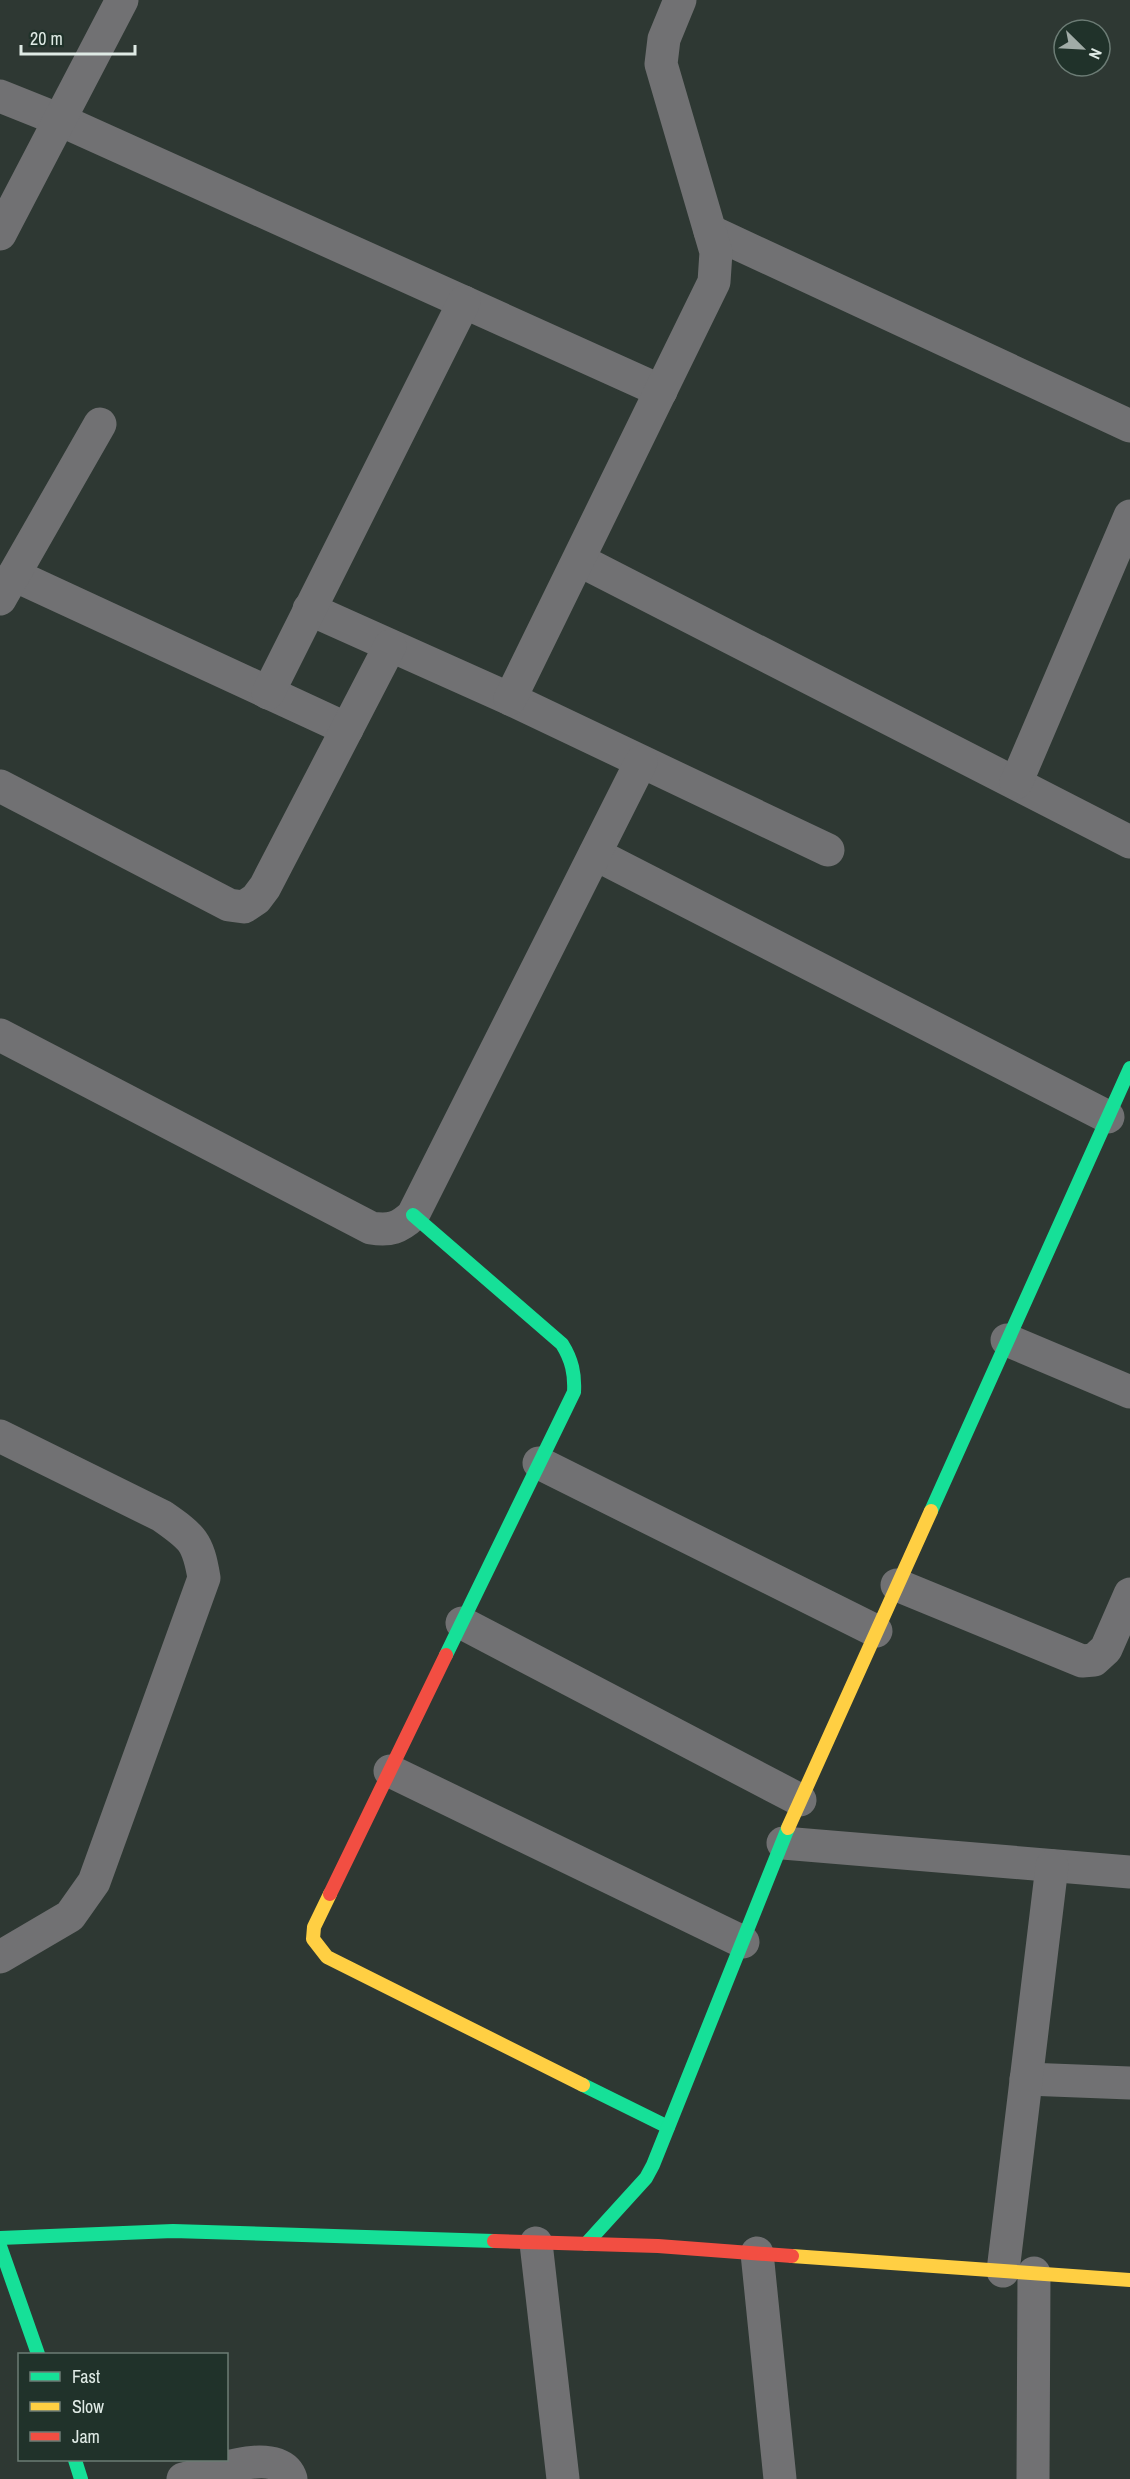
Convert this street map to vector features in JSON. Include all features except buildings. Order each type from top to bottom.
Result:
[{"type":"street","points":[[0,234],[122,0]]},
{"type":"street","points":[[510,699],[714,282],[716,252],[661,64],[664,39],[680,0]]},
{"type":"street","points":[[0,96],[60,120],[662,392]]},
{"type":"street","points":[[710,231],[1130,426]]},
{"type":"street","points":[[268,693],[464,302]]},
{"type":"street","points":[[100,424],[7,587],[268,693],[346,729]]},
{"type":"street","points":[[1016,783],[1130,516]]},
{"type":"street","points":[[579,560],[1130,842]]},
{"type":"street","points":[[309,609],[510,699],[828,850]]},
{"type":"street","points":[[0,786],[230,905],[244,907],[256,899],[265,887],[390,646]]},
{"type":"street","points":[[0,1035],[371,1228],[386,1231],[401,1226],[413,1215],[641,762]]},
{"type":"street","points":[[595,854],[1108,1117]]},
{"type":"street","points":[[586,2244],[646,2178],[800,1800],[1130,1068]]},
{"type":"street","points":[[413,1215],[562,1344],[573,1360],[574,1392],[314,1927],[314,1939],[319,1950],[327,1957],[668,2127]]},
{"type":"street","points":[[1007,1340],[1130,1392]]},
{"type":"street","points":[[0,1436],[162,1516],[184,1532],[199,1551],[204,1578],[94,1882],[70,1916],[0,1957]]},
{"type":"street","points":[[539,1463],[876,1631]]},
{"type":"street","points":[[897,1585],[1082,1661],[1094,1660],[1106,1649],[1130,1594]]},
{"type":"street","points":[[462,1623],[800,1800]]},
{"type":"street","points":[[390,1771],[743,1942]]},
{"type":"street","points":[[783,1843],[1130,1872]]},
{"type":"street","points":[[1033,2479],[1018,2272],[1026,2079],[1052,1866]]},
{"type":"street","points":[[1026,2079],[1130,2083]]},
{"type":"street","points":[[0,2238],[173,2231],[658,2246],[1130,2280]]},
{"type":"street","points":[[536,2242],[563,2479]]},
{"type":"street","points":[[0,2246],[37,2353]]},
{"type":"street","points":[[757,2253],[780,2479]]},
{"type":"street","points":[[75,2461],[81,2479]]},
{"type":"street","points":[[183,2479],[248,2462],[261,2461],[277,2464],[290,2474],[291,2479]]},
{"type":"traffic: fast","points":[[931,1511],[1130,1068]]},
{"type":"traffic: fast","points":[[413,1215],[562,1344],[570,1361],[574,1379],[574,1392],[446,1655]]},
{"type":"traffic: fast","points":[[586,2244],[646,2178],[653,2165],[788,1828]]},
{"type":"traffic: fast","points":[[583,2085],[668,2127]]},
{"type":"traffic: fast","points":[[0,2238],[173,2231],[494,2241]]},
{"type":"traffic: fast","points":[[0,2246],[38,2353]]},
{"type":"traffic: fast","points":[[75,2461],[81,2479]]},
{"type":"traffic: slow","points":[[788,1828],[931,1511]]},
{"type":"traffic: slow","points":[[330,1894],[314,1927],[313,1939],[327,1957],[583,2085]]},
{"type":"traffic: slow","points":[[792,2256],[1130,2280]]},
{"type":"traffic: jam","points":[[330,1894],[446,1655]]},
{"type":"traffic: jam","points":[[494,2241],[658,2246],[792,2256]]}]
